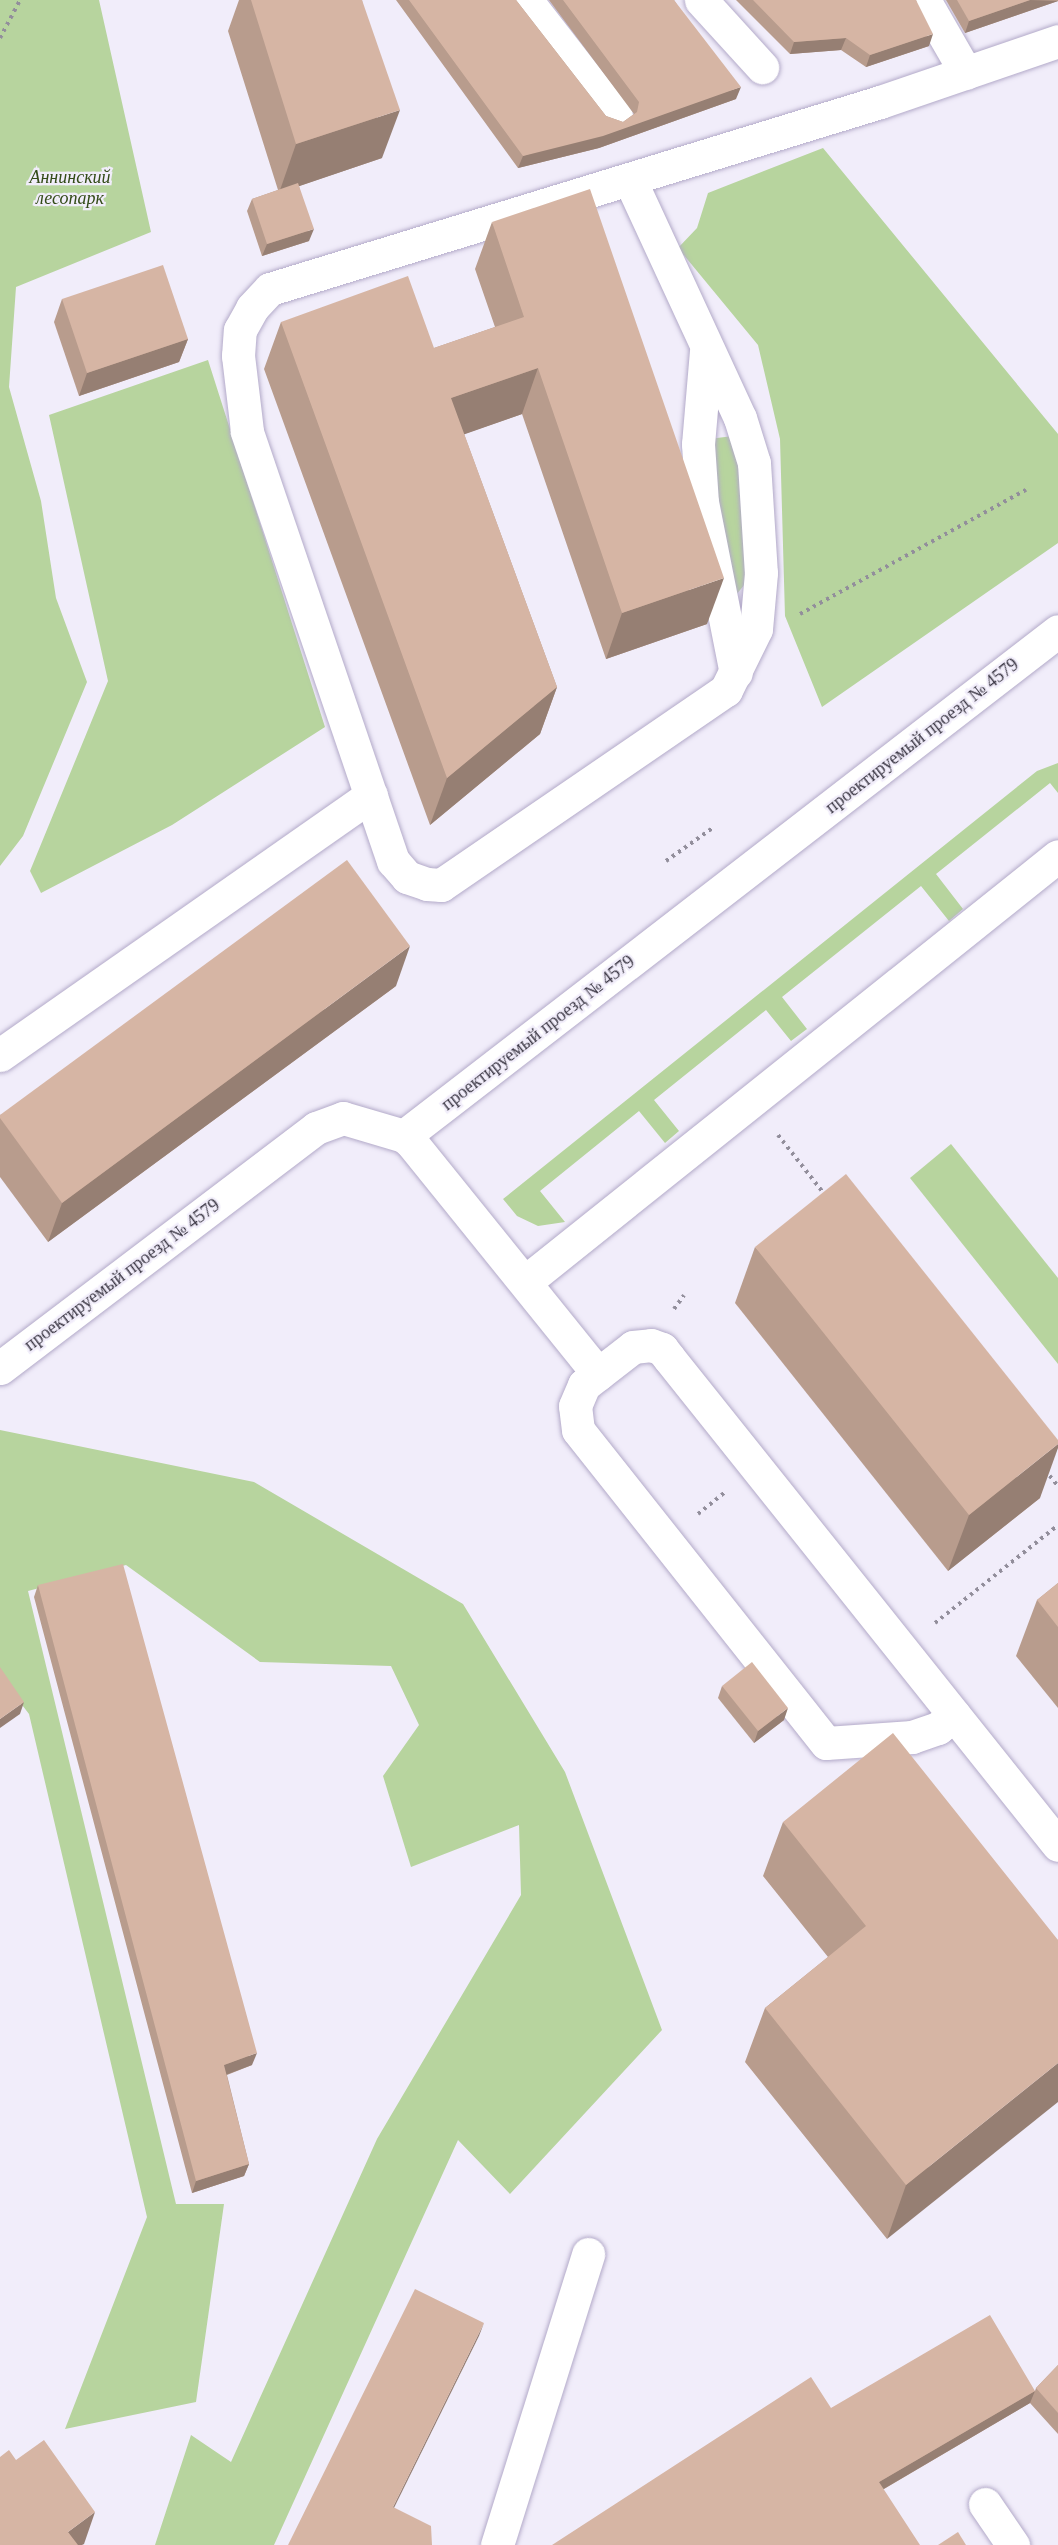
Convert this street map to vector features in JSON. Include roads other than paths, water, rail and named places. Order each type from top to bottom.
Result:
[{"type":"street","points":[[526,0],[616,116]]},
{"type":"street","points":[[701,0],[762,67]]},
{"type":"street","points":[[930,2],[966,73]]},
{"type":"street","points":[[630,180],[706,350],[740,418],[754,463],[761,573],[752,640],[726,690],[694,714],[441,885],[407,877],[393,861],[247,431],[238,382],[240,330],[252,308],[270,289],[806,125],[1058,41]]},
{"type":"street","points":[[706,350],[698,444],[702,502],[736,672]]},
{"type":"street","name":"проектируемый проезд № 4579","points":[[0,1368],[316,1128],[343,1119],[404,1136],[1058,631]]},
{"type":"street","points":[[0,1054],[371,795]]},
{"type":"street","points":[[525,1282],[1058,856]]},
{"type":"street","points":[[404,1136],[598,1374]]},
{"type":"street","points":[[954,1715],[938,1728],[912,1737],[826,1743],[578,1430],[575,1419],[578,1396],[584,1385],[633,1347],[651,1345],[662,1349],[1058,1845]]},
{"type":"street","points":[[497,2545],[588,2254]]},
{"type":"street","points":[[985,2504],[1013,2545]]},
{"type":"park label","name":"Аннинский лесопарк","points":[[70,188]]}]
